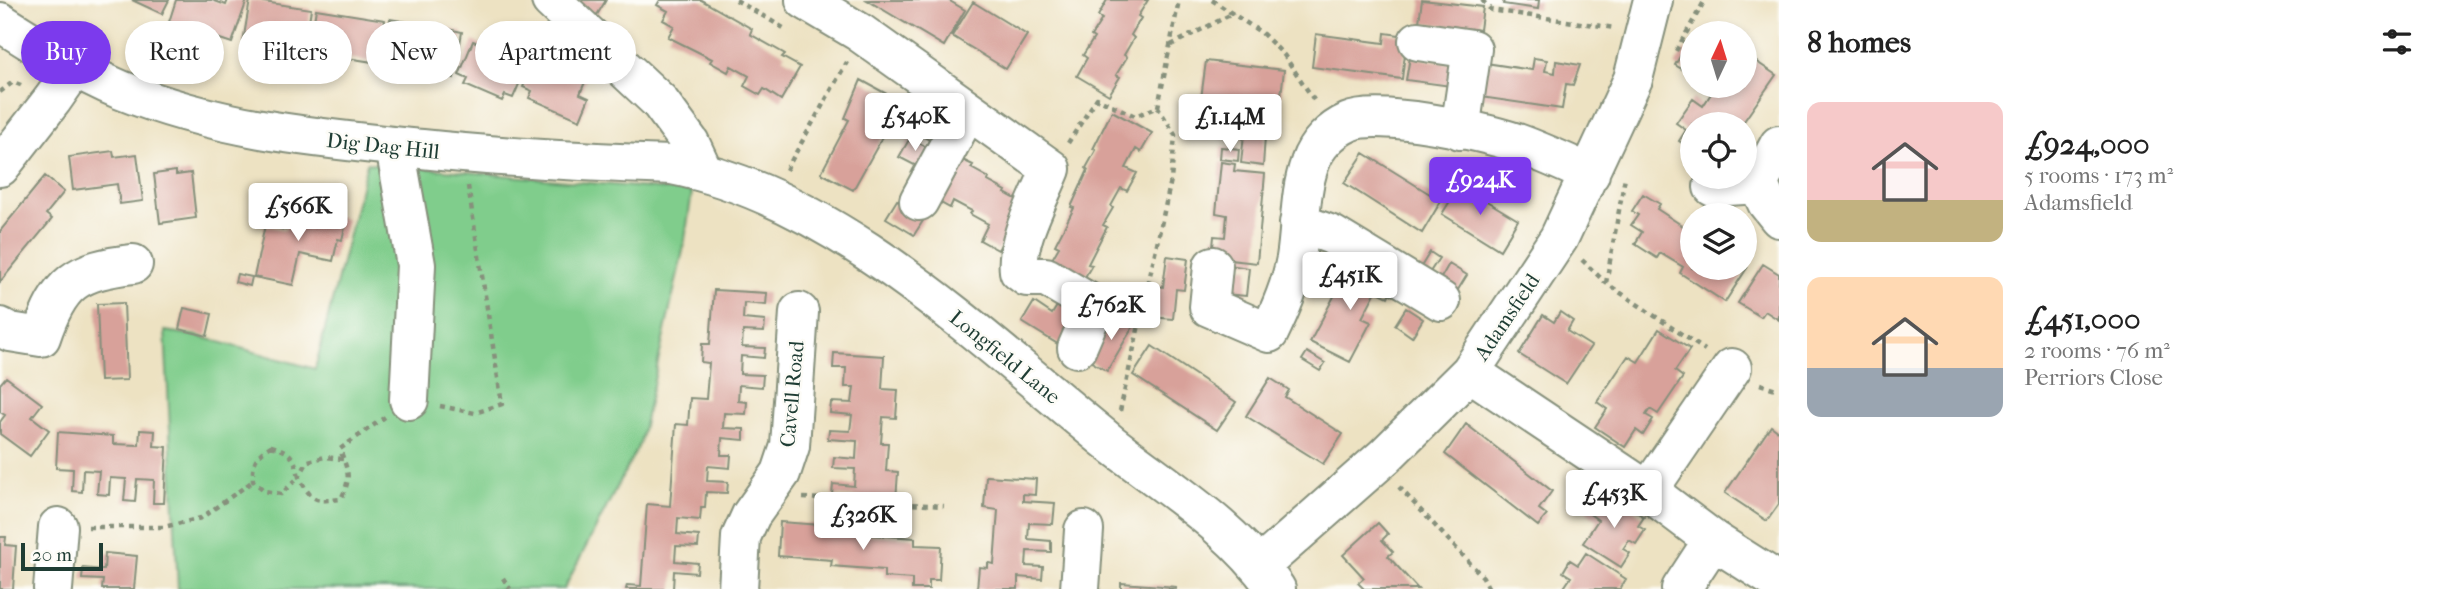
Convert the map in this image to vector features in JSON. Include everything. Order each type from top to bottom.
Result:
[{"type":"street","points":[[551,0],[659,101],[690,143],[703,171]]},
{"type":"street","points":[[805,0],[859,33],[1051,169],[1017,259],[1019,271],[1027,277],[1046,277],[1095,306],[1077,348]]},
{"type":"street","name":"Adamsfield","points":[[1268,577],[1377,463],[1470,372],[1559,238],[1633,79],[1649,16]]},
{"type":"street","name":"Dig Dag Hill","points":[[0,22],[21,35]]},
{"type":"street","points":[[1418,41],[1472,49],[1461,130]]},
{"type":"street","points":[[0,167],[64,84]]},
{"type":"street","name":"Dig Dag Hill","points":[[108,84],[204,118],[255,130],[395,147],[548,161],[672,165],[703,171]]},
{"type":"street","points":[[919,201],[968,110]]},
{"type":"street","points":[[1213,266],[1209,307],[1269,333],[1291,284],[1310,161],[1323,140],[1350,121],[1376,117],[1461,130],[1516,142],[1590,174]]},
{"type":"street","points":[[1779,145],[1758,184],[1767,203],[1779,218]]},
{"type":"street","points":[[395,147],[416,265],[409,400]]},
{"type":"street","name":"Longfield Lane","points":[[703,171],[755,189],[840,234],[903,276],[1113,444],[1210,517],[1268,577]]},
{"type":"street","points":[[1300,223],[1332,235],[1441,301]]},
{"type":"street","points":[[0,327],[10,332],[41,337],[59,293],[89,273],[107,266],[133,264]]},
{"type":"street","name":"Cavell Road","points":[[737,589],[741,537],[751,515],[782,472],[790,446],[799,312]]},
{"type":"street","points":[[1648,491],[1732,368]]},
{"type":"street","points":[[1470,372],[1648,491],[1713,540],[1779,582]]},
{"type":"street","points":[[53,589],[58,527]]},
{"type":"street","points":[[1080,589],[1084,530]]},
{"type":"street","points":[[1681,589],[1713,540]]},
{"type":"path","points":[[1113,444],[1171,180],[1175,135],[1158,107],[1179,0]]},
{"type":"path","points":[[1212,0],[1262,33],[1284,54],[1336,130]]},
{"type":"path","points":[[1482,0],[1491,10],[1649,16],[1680,35]]},
{"type":"path","points":[[1170,46],[1234,13]]},
{"type":"path","points":[[755,189],[786,170],[846,65],[859,33]]},
{"type":"path","points":[[1051,169],[1097,98],[1135,116],[1158,107]]},
{"type":"path","points":[[1559,238],[1606,283],[1732,368],[1762,385],[1779,390]]},
{"type":"path","points":[[271,446],[286,450],[296,463],[299,477],[281,494],[265,491],[253,481],[252,467],[257,454],[271,446]]},
{"type":"path","points":[[1377,463],[1483,577],[1489,589]]},
{"type":"path","points":[[58,527],[164,527],[201,518],[253,481]]},
{"type":"path","points":[[767,492],[800,498],[944,506]]},
{"type":"path","points":[[503,578],[510,589]]},
{"type":"green space","points":[[367,163],[692,192],[684,246],[640,443],[564,589],[178,589],[165,331],[198,336],[315,369]]},
{"type":"building","points":[[132,0],[169,0],[162,14]]},
{"type":"building","points":[[176,0],[212,0],[226,5],[228,0],[247,0],[232,43],[224,40],[224,21],[169,21]]},
{"type":"building","points":[[250,0],[311,9],[309,21],[246,21]]},
{"type":"building","points":[[580,0],[606,0],[597,15],[578,4]]},
{"type":"building","points":[[660,0],[701,0],[752,29],[750,34],[785,54],[782,57],[800,67],[781,100],[764,89],[760,95],[744,86],[749,76],[731,66],[728,72],[710,62],[712,59],[668,37],[674,26],[663,20],[668,11],[657,5]]},
{"type":"building","points":[[867,0],[948,0],[965,10],[944,46]]},
{"type":"building","points":[[1107,0],[1148,0],[1131,35],[1134,38],[1124,55],[1127,57],[1116,75],[1120,77],[1109,95],[1077,76],[1087,58],[1083,55],[1094,38],[1091,36],[1102,19],[1098,16]]},
{"type":"building","points":[[1422,0],[1483,7],[1480,30],[1419,22]]},
{"type":"building","points":[[1504,0],[1539,0],[1538,9],[1503,4]]},
{"type":"building","points":[[973,2],[1027,35],[1006,69],[952,36]]},
{"type":"building","points":[[316,9],[385,20],[366,21],[366,61],[352,59],[352,21],[314,21]]},
{"type":"building","points":[[1385,33],[1407,36],[1402,79],[1312,67],[1316,34],[1384,43]]},
{"type":"building","points":[[473,41],[475,84],[519,84],[513,98],[505,95],[502,101],[465,85],[468,79],[461,76]]},
{"type":"building","points":[[1410,57],[1461,65],[1458,87],[1406,80]]},
{"type":"building","points":[[1534,58],[1547,60],[1545,71],[1555,73],[1556,61],[1580,65],[1573,85],[1566,84],[1562,109],[1474,96],[1479,62],[1532,70]]},
{"type":"building","points":[[1206,61],[1284,70],[1280,104],[1247,100],[1246,112],[1200,106]]},
{"type":"building","points":[[1757,62],[1776,75],[1750,112],[1684,112],[1693,99],[1703,106],[1708,98],[1757,98]]},
{"type":"building","points":[[861,80],[894,98],[877,136],[882,138],[853,190],[821,173],[849,120],[845,118]]},
{"type":"building","points":[[524,84],[584,84],[580,94],[589,98],[580,120],[529,98],[532,91],[523,87]]},
{"type":"building","points":[[1112,111],[1152,133],[1141,152],[1136,149],[1126,168],[1137,173],[1127,191],[1121,188],[1111,206],[1113,208],[1103,225],[1107,227],[1088,264],[1092,265],[1081,284],[1048,266],[1059,247],[1055,245],[1074,208],[1071,207],[1096,150],[1093,149]]},
{"type":"building","points":[[920,120],[939,131],[933,142],[914,131]]},
{"type":"building","points":[[1244,134],[1265,136],[1263,166],[1241,163]]},
{"type":"building","points":[[910,138],[930,149],[920,168],[899,157]]},
{"type":"building","points":[[1221,147],[1239,149],[1238,161],[1220,159]]},
{"type":"building","points":[[113,151],[114,157],[137,154],[143,201],[120,204],[117,184],[73,190],[69,157]]},
{"type":"building","points":[[1364,153],[1441,201],[1422,233],[1344,183]]},
{"type":"building","points":[[954,156],[973,165],[971,168],[989,178],[988,181],[1023,203],[998,250],[980,240],[988,224],[970,214],[972,211],[953,201],[950,208],[932,198]]},
{"type":"building","points":[[1221,162],[1235,164],[1234,171],[1265,174],[1257,263],[1212,258],[1214,236],[1225,237],[1227,215],[1216,213]]},
{"type":"building","points":[[176,171],[176,175],[191,173],[196,218],[160,223],[154,174]]},
{"type":"building","points":[[45,176],[64,192],[46,214],[52,219],[0,282],[0,231]]},
{"type":"building","points":[[1460,185],[1518,220],[1500,250],[1442,214]]},
{"type":"building","points":[[1643,194],[1660,204],[1657,209],[1680,224],[1680,265],[1660,253],[1657,258],[1635,244],[1642,232],[1631,225],[1638,215],[1632,211]]},
{"type":"building","points":[[897,200],[926,216],[914,235],[886,218]]},
{"type":"building","points":[[291,204],[347,219],[342,240],[338,239],[333,261],[300,254],[293,285],[254,277],[265,225],[285,230]]},
{"type":"building","points":[[1430,252],[1439,258],[1428,275],[1419,270]]},
{"type":"building","points":[[1167,256],[1188,259],[1184,290],[1176,289],[1173,319],[1151,317],[1155,286],[1163,287]]},
{"type":"building","points":[[1352,262],[1394,284],[1388,297],[1376,291],[1362,318],[1371,322],[1350,362],[1310,342]]},
{"type":"building","points":[[1449,264],[1467,275],[1456,293],[1438,283]]},
{"type":"building","points":[[1763,264],[1779,274],[1779,320],[1765,311],[1761,317],[1738,303],[1753,280],[1757,280],[1757,273]]},
{"type":"building","points":[[1229,265],[1249,268],[1246,296],[1225,294]]},
{"type":"building","points":[[237,274],[252,277],[250,286],[235,282]]},
{"type":"building","points":[[1691,280],[1739,280],[1725,302]]},
{"type":"building","points":[[714,290],[767,293],[766,305],[744,303],[743,319],[765,321],[764,332],[743,331],[742,347],[765,348],[764,358],[741,356],[740,374],[763,375],[762,387],[739,385],[738,401],[747,402],[746,414],[724,413],[723,428],[744,429],[744,440],[722,438],[721,455],[731,455],[730,468],[708,466],[707,481],[728,482],[727,493],[706,492],[705,508],[701,508],[700,520],[678,518],[677,534],[699,536],[698,547],[676,546],[675,561],[698,563],[697,573],[674,571],[673,589],[626,589],[627,585],[641,586],[647,504],[670,506],[676,424],[688,425],[690,398],[706,399],[709,363],[701,362],[702,344],[710,344]]},
{"type":"building","points":[[1064,295],[1084,308],[1061,346],[1022,322],[1034,302],[1052,314]]},
{"type":"building","points":[[124,303],[127,380],[100,381],[97,304]]},
{"type":"building","points":[[184,308],[212,314],[207,336],[179,329]]},
{"type":"building","points":[[1406,308],[1423,319],[1412,337],[1395,325]]},
{"type":"building","points":[[1560,312],[1573,321],[1567,331],[1591,346],[1566,384],[1519,354],[1543,315],[1554,322]]},
{"type":"building","points":[[1115,314],[1134,325],[1107,371],[1088,360]]},
{"type":"building","points":[[1659,329],[1690,349],[1675,371],[1683,377],[1658,414],[1650,409],[1646,415],[1653,419],[1643,435],[1636,430],[1625,447],[1595,427],[1607,409],[1597,402],[1628,356],[1638,362]]},
{"type":"building","points":[[1152,346],[1236,402],[1217,430],[1133,375]]},
{"type":"building","points":[[1307,352],[1325,363],[1320,371],[1302,360]]},
{"type":"building","points":[[834,353],[884,356],[882,389],[898,390],[896,418],[883,417],[881,443],[888,443],[886,471],[898,472],[896,500],[832,495],[833,484],[854,486],[855,469],[833,468],[834,457],[856,459],[857,441],[828,439],[829,430],[850,431],[852,415],[830,413],[831,402],[852,403],[854,387],[845,387],[846,368],[833,368]]},
{"type":"building","points":[[6,377],[42,404],[32,417],[49,430],[30,456],[0,434],[0,422],[5,415],[0,412],[0,384]]},
{"type":"building","points":[[1270,378],[1289,390],[1285,397],[1343,434],[1323,464],[1246,416]]},
{"type":"building","points":[[1466,424],[1552,491],[1539,509],[1547,515],[1538,526],[1445,454]]},
{"type":"building","points":[[1771,426],[1779,432],[1779,504],[1767,521],[1725,493]]},
{"type":"building","points":[[140,430],[155,431],[154,446],[167,447],[164,503],[153,503],[154,480],[137,479],[135,502],[124,501],[126,479],[110,478],[109,495],[97,494],[99,471],[83,470],[82,492],[72,491],[73,469],[56,468],[58,432],[113,436],[113,444],[139,445]]},
{"type":"building","points":[[986,476],[1036,479],[1035,495],[1023,494],[1023,501],[1055,503],[1053,524],[1029,523],[1028,539],[1051,541],[1051,552],[1027,551],[1026,566],[1043,567],[1042,579],[1018,577],[1018,589],[977,589],[979,567],[988,568],[988,563],[994,564],[998,510],[984,508]]},
{"type":"building","points":[[1613,497],[1644,517],[1638,526],[1645,530],[1636,544],[1629,540],[1623,549],[1630,553],[1621,567],[1583,543],[1598,520],[1587,512],[1595,499],[1607,507]]},
{"type":"building","points":[[780,522],[834,526],[834,532],[915,538],[915,545],[941,546],[939,580],[929,580],[929,589],[912,589],[912,579],[884,577],[884,570],[831,566],[832,560],[778,556]]},
{"type":"building","points":[[1378,523],[1388,534],[1382,540],[1393,552],[1388,556],[1418,589],[1364,589],[1358,583],[1364,578],[1343,555]]},
{"type":"building","points":[[0,537],[6,537],[5,545],[16,546],[13,589],[0,589]]},
{"type":"building","points":[[105,553],[137,556],[134,589],[102,589],[103,580],[82,579],[83,568],[104,570]]},
{"type":"building","points":[[1586,553],[1626,579],[1620,589],[1563,589],[1571,577],[1563,572],[1570,560],[1578,565]]},
{"type":"building","points":[[1121,583],[1176,587],[1176,589],[1121,589]]}]
